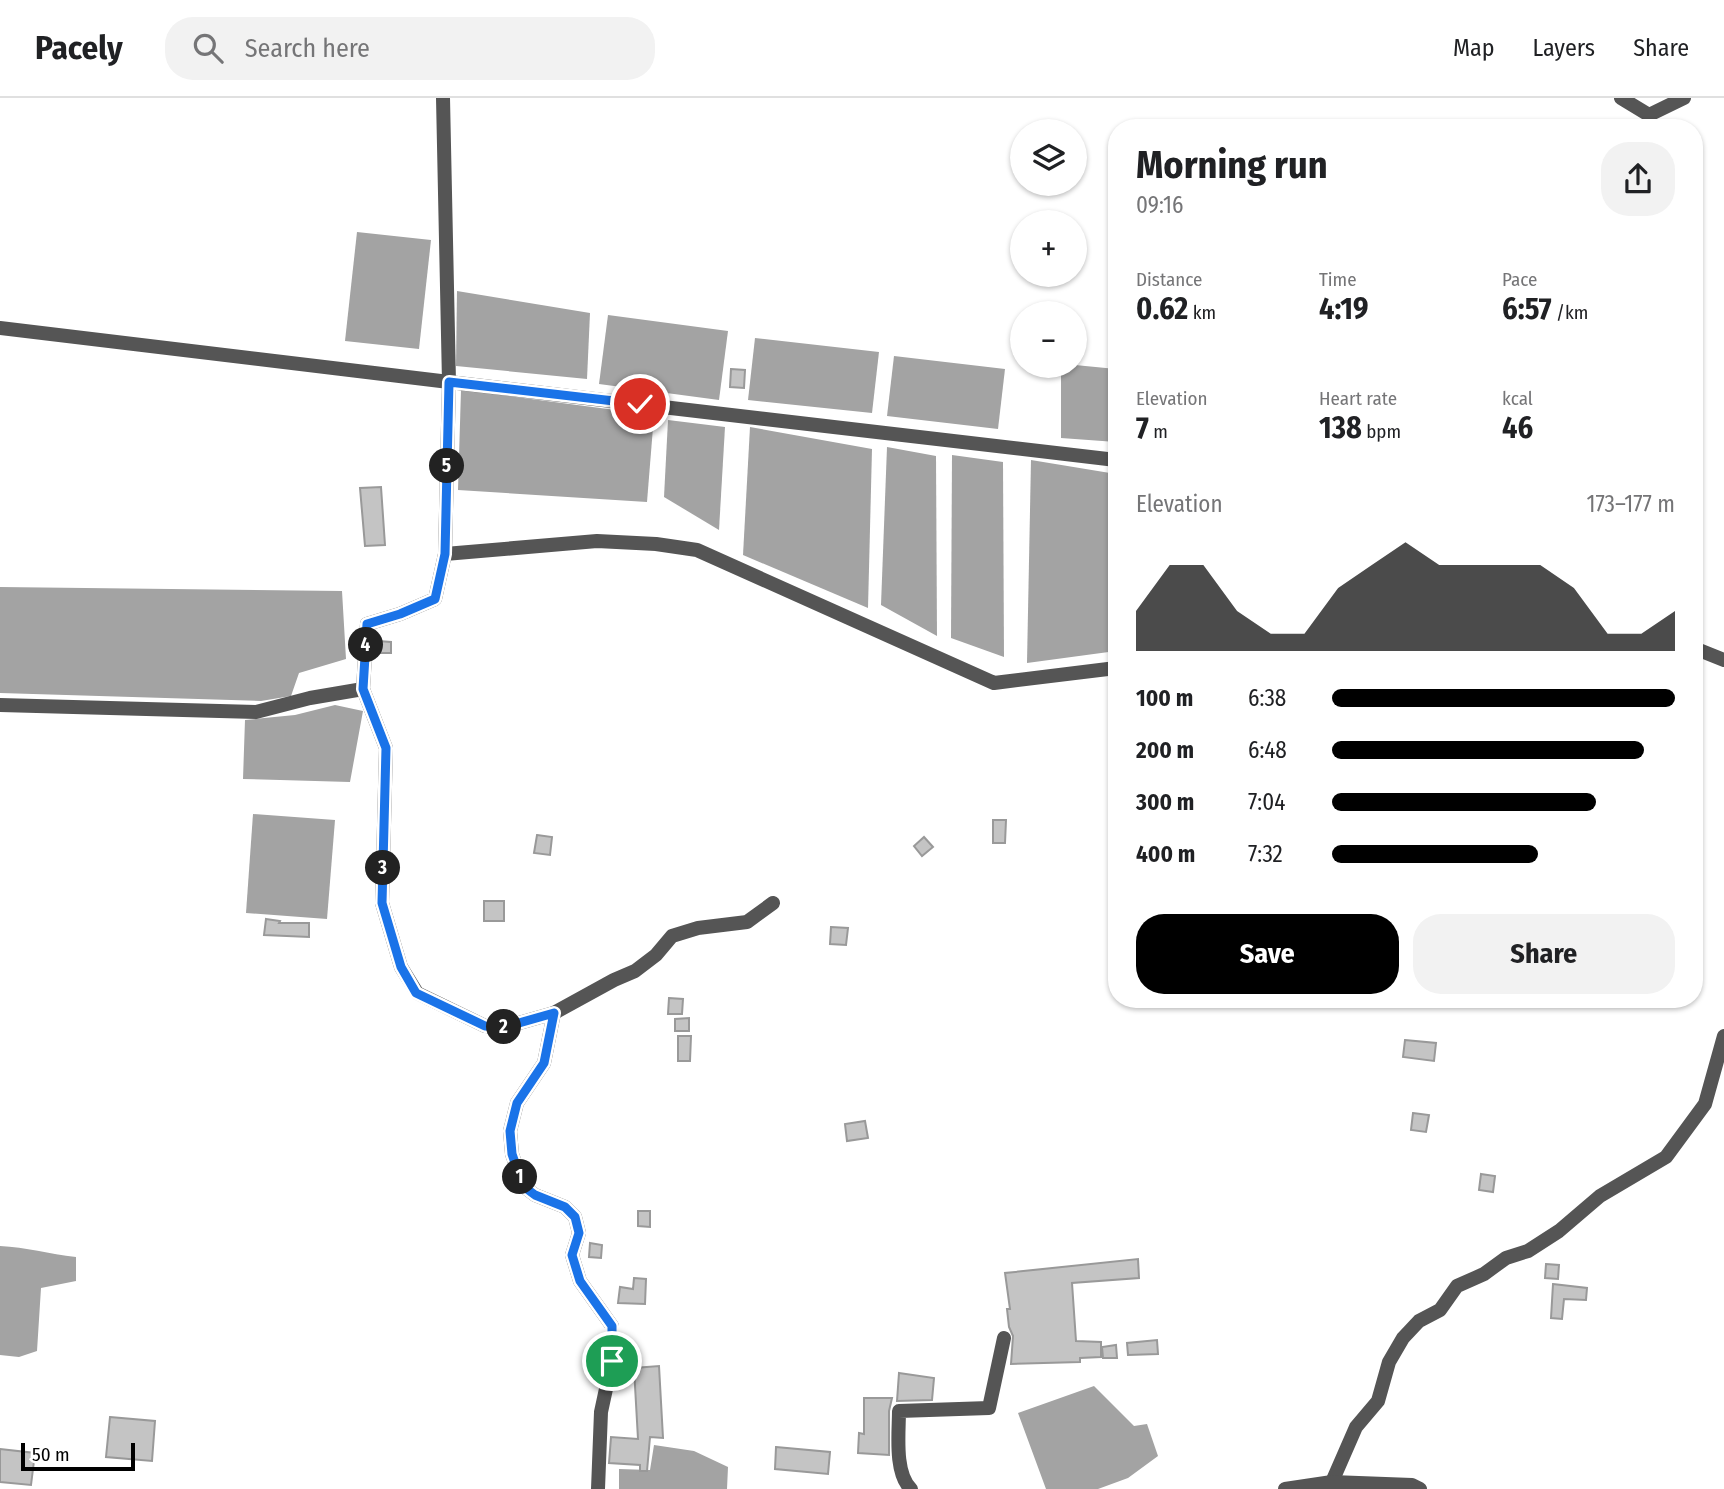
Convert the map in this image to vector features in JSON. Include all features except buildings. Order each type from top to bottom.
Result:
[{"type":"street","points":[[443,98],[449,382],[445,554],[435,599],[367,624],[363,689],[386,748],[382,903],[401,967],[416,993],[485,1026],[505,1027],[554,1013],[635,971],[656,955],[672,936],[698,928],[747,922],[773,903]]},
{"type":"street","points":[[1622,98],[1649,115],[1684,98]]},
{"type":"street","points":[[0,328],[1108,459]]},
{"type":"street","points":[[445,554],[597,541],[656,544],[697,550],[994,683],[1108,669]]},
{"type":"street","points":[[1703,652],[1724,660]]},
{"type":"street","points":[[0,705],[256,712],[310,698],[363,689]]},
{"type":"street","points":[[554,1013],[544,1063],[517,1103],[510,1131],[512,1154],[523,1186],[535,1195],[565,1207],[575,1217],[579,1233],[572,1255],[580,1281],[612,1326],[612,1361],[601,1412],[598,1489]]},
{"type":"street","points":[[1332,1482],[1356,1427],[1378,1401],[1389,1362],[1403,1338],[1419,1321],[1440,1310],[1457,1286],[1484,1274],[1506,1258],[1528,1251],[1559,1231],[1600,1196],[1666,1157],[1705,1104],[1724,1036]]},
{"type":"street","points":[[911,1489],[907,1485],[899,1459],[899,1411],[989,1408],[1004,1338]]},
{"type":"street","points":[[1284,1489],[1332,1482],[1412,1485],[1420,1489]]},
{"type":"shaded area","points":[[357,232],[431,240],[419,349],[345,341]]},
{"type":"shaded area","points":[[457,291],[590,313],[587,379],[456,366]]},
{"type":"shaded area","points":[[608,315],[728,331],[719,400],[599,384]]},
{"type":"shaded area","points":[[755,338],[879,352],[872,413],[748,400]]},
{"type":"shaded area","points":[[894,356],[1005,369],[998,429],[887,416]]},
{"type":"shaded area","points":[[1087,366],[1108,368],[1108,441],[1061,438],[1061,378],[1087,378]]},
{"type":"shaded area","points":[[461,390],[654,415],[647,502],[458,490]]},
{"type":"shaded area","points":[[668,420],[725,427],[719,530],[664,497]]},
{"type":"shaded area","points":[[750,427],[872,449],[868,608],[743,555]]},
{"type":"shaded area","points":[[887,447],[936,456],[937,636],[881,605]]},
{"type":"shaded area","points":[[952,455],[1003,462],[1004,657],[951,638]]},
{"type":"shaded area","points":[[1031,460],[1108,473],[1108,652],[1027,663]]},
{"type":"shaded area","points":[[0,587],[342,591],[346,659],[299,673],[291,696],[261,701],[0,693]]},
{"type":"shaded area","points":[[335,705],[363,711],[350,782],[243,779],[245,720],[295,715]]},
{"type":"shaded area","points":[[253,814],[335,820],[327,919],[246,913]]},
{"type":"shaded area","points":[[0,1246],[76,1257],[76,1281],[41,1288],[37,1351],[19,1357],[0,1355]]},
{"type":"shaded area","points":[[1094,1386],[1134,1426],[1147,1424],[1158,1456],[1128,1478],[1098,1489],[1046,1489],[1018,1413]]},
{"type":"shaded area","points":[[654,1445],[694,1451],[728,1467],[727,1489],[619,1489],[619,1469],[650,1470]]},
{"type":"route","points":[[612,1361],[612,1326],[580,1281],[572,1255],[579,1233],[575,1217],[565,1207],[535,1195],[523,1186],[512,1154],[510,1131],[517,1103],[544,1063],[554,1013],[505,1027],[485,1026],[416,993],[401,967],[382,903],[386,748],[363,689],[367,624],[435,599],[445,554],[449,382],[640,404]]}]
